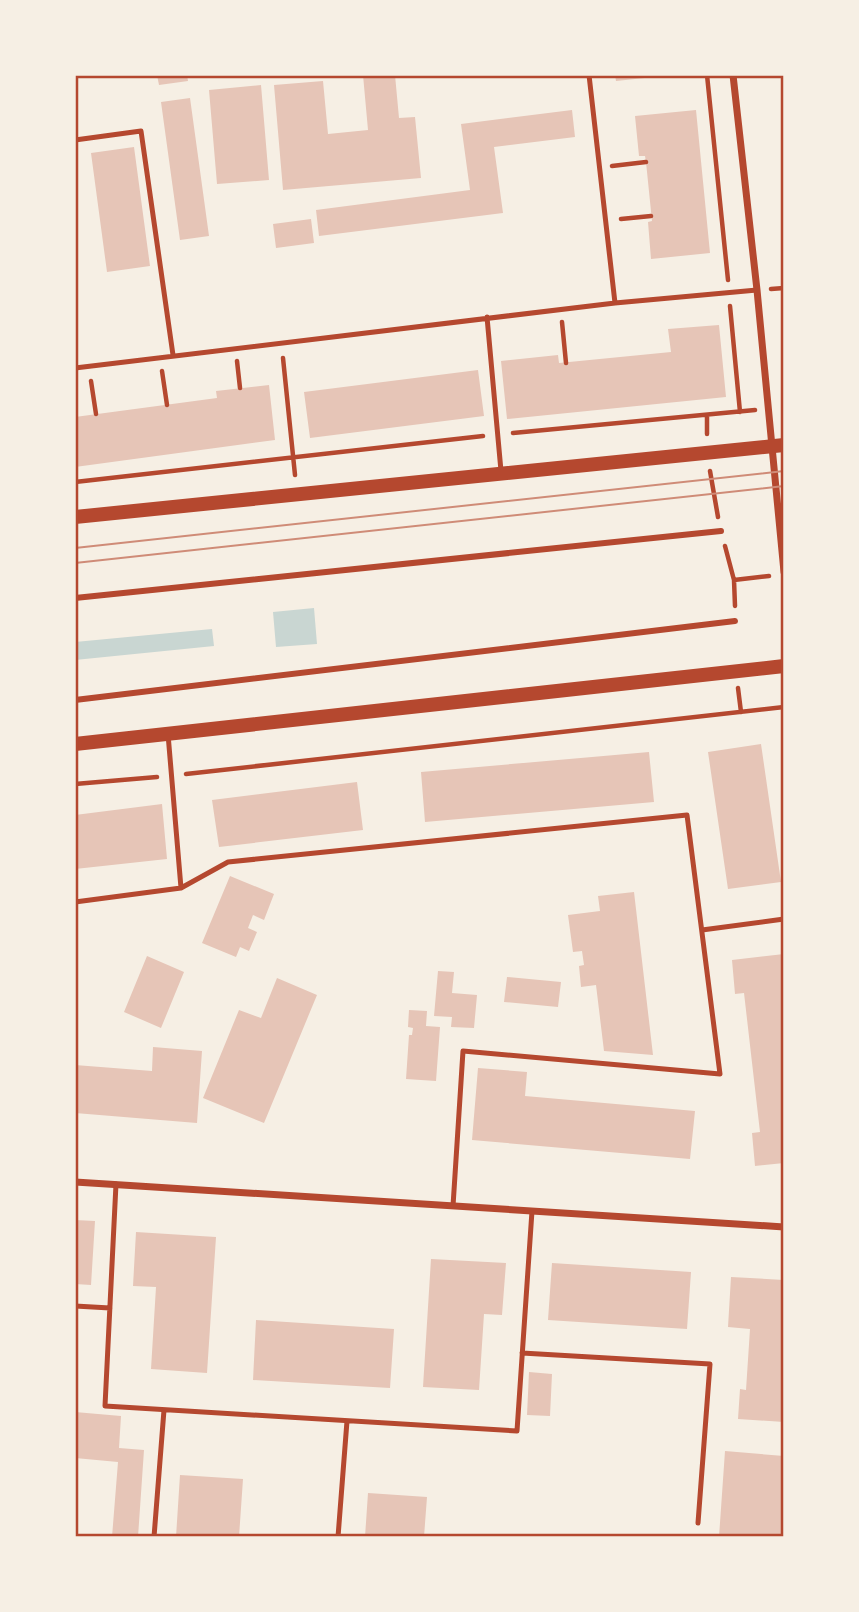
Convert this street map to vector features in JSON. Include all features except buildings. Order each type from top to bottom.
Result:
[{"type":"main road","points":[[75,517],[777,446]]},
{"type":"main road","points":[[75,744],[784,666]]},
{"type":"street","points":[[733,75],[768,409],[777,446],[784,572]]},
{"type":"street","points":[[75,598],[721,531]]},
{"type":"street","points":[[75,700],[735,621]]},
{"type":"street","points":[[75,1182],[784,1227]]},
{"type":"lane","points":[[589,75],[615,303]]},
{"type":"lane","points":[[75,140],[141,131],[173,355]]},
{"type":"lane","points":[[75,368],[486,317],[757,290]]},
{"type":"lane","points":[[486,317],[501,472]]},
{"type":"lane","points":[[168,734],[181,888]]},
{"type":"lane","points":[[75,902],[181,888],[228,862],[687,815],[720,1074],[463,1051],[453,1206]]},
{"type":"lane","points":[[702,930],[784,919]]},
{"type":"lane","points":[[116,1184],[105,1406],[164,1410],[517,1431],[532,1211]]},
{"type":"lane","points":[[75,1306],[110,1308]]},
{"type":"lane","points":[[522,1353],[710,1364],[698,1523]]},
{"type":"lane","points":[[154,1537],[164,1410]]},
{"type":"lane","points":[[338,1537],[347,1421]]},
{"type":"path","points":[[707,75],[740,412]]},
{"type":"path","points":[[600,167],[646,162]]},
{"type":"path","points":[[606,220],[652,216]]},
{"type":"path","points":[[561,309],[566,363]]},
{"type":"path","points":[[281,343],[297,494]]},
{"type":"path","points":[[235,348],[240,388]]},
{"type":"path","points":[[160,356],[167,405]]},
{"type":"path","points":[[89,366],[96,414]]},
{"type":"path","points":[[75,482],[293,456],[768,409]]},
{"type":"path","points":[[707,416],[707,453],[721,531],[734,580],[735,621]]},
{"type":"path","points":[[734,580],[771,576]]},
{"type":"path","points":[[736,671],[741,712]]},
{"type":"path","points":[[75,784],[172,776],[784,707]]},
{"type":"shaded area","points":[[314,608],[317,644],[276,647],[273,612]]},
{"type":"shaded area","points":[[212,629],[214,646],[75,660],[75,642]]},
{"type":"tram line","points":[[75,548],[784,471]]},
{"type":"tram line","points":[[75,563],[784,486]]}]
